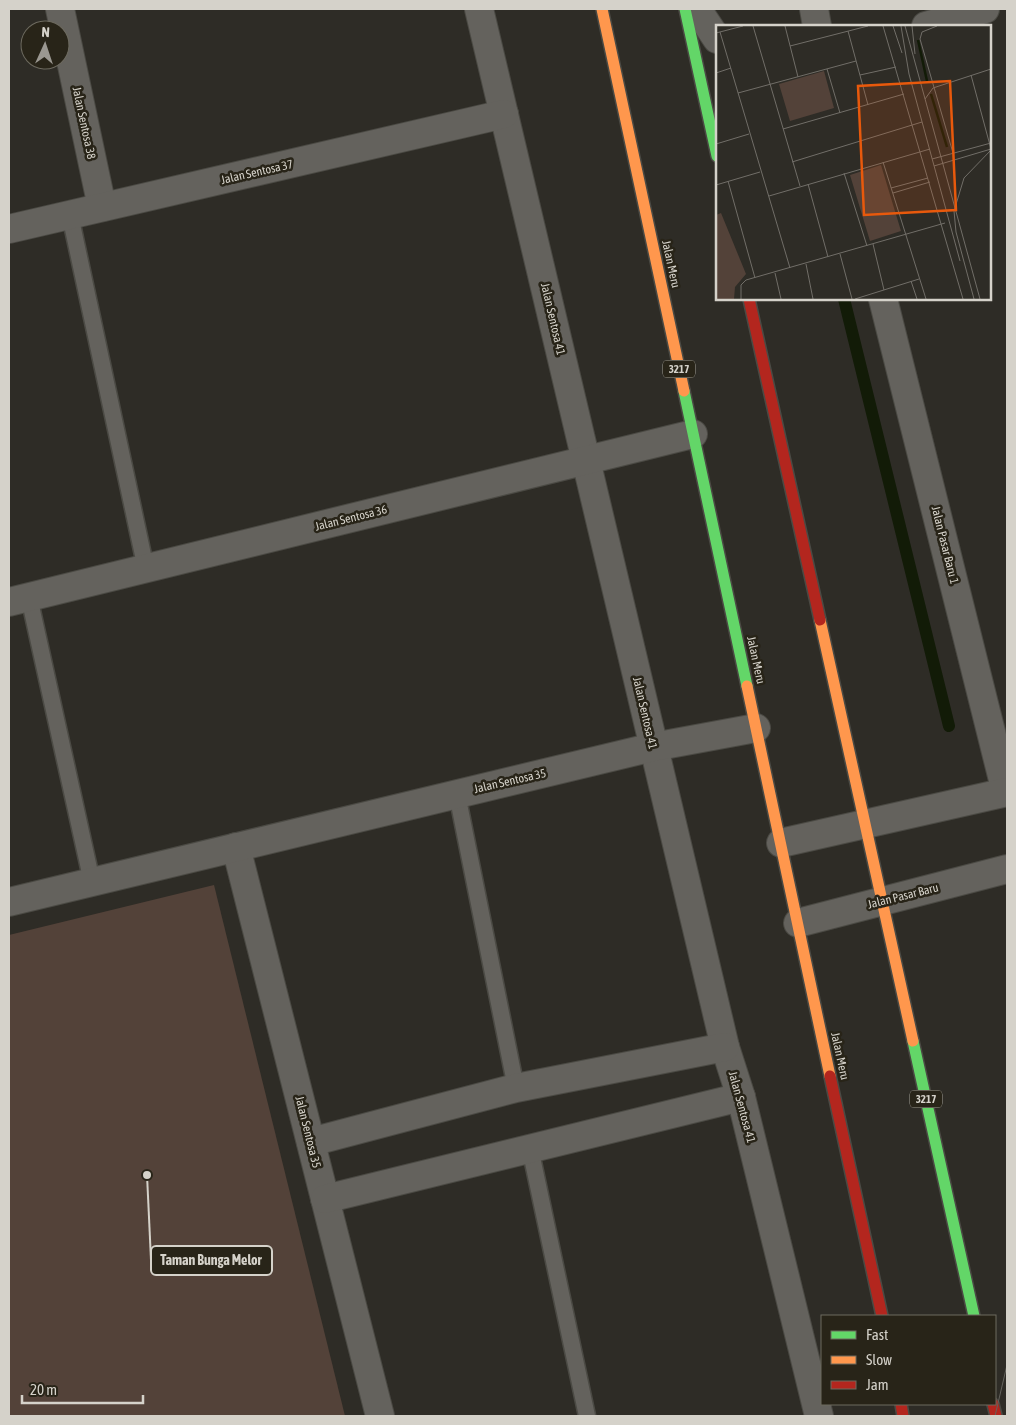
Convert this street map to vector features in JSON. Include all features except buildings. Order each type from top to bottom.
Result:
[{"type":"highway","name":"Jalan Meru","points":[[602,9],[882,1315]]},
{"type":"highway","points":[[685,9],[716,151]]},
{"type":"highway","name":"3217","points":[[749,300],[974,1315]]},
{"type":"street","name":"Jalan Sentosa 38","points":[[60,9],[102,207]]},
{"type":"street","name":"Jalan Sentosa 41","points":[[479,9],[725,1047],[741,1097],[819,1416]]},
{"type":"street","points":[[697,9],[716,38]]},
{"type":"street","points":[[814,9],[817,25]]},
{"type":"street","points":[[929,25],[985,9]]},
{"type":"street","name":"Jalan Sentosa 37","points":[[9,229],[504,114]]},
{"type":"street","name":"Jalan Pasar Baru 1","points":[[884,300],[1007,792]]},
{"type":"street","name":"Jalan Sentosa 36","points":[[19,600],[693,434]]},
{"type":"street","name":"Jalan Sentosa 35","points":[[9,902],[653,747],[756,728]]},
{"type":"street","points":[[781,843],[1007,792]]},
{"type":"street","name":"Jalan Sentosa 35","points":[[236,847],[380,1416]]},
{"type":"street","name":"Jalan Pasar Baru","points":[[798,923],[1007,869]]},
{"type":"street","points":[[311,1142],[516,1088],[725,1047]]},
{"type":"street","points":[[325,1199],[741,1097]]},
{"type":"lane","points":[[70,215],[146,569]]},
{"type":"lane","points":[[19,600],[92,882]]},
{"type":"lane","points":[[456,794],[516,1088]]},
{"type":"lane","points":[[530,1148],[588,1416]]},
{"type":"shaded area","points":[[214,885],[345,1416],[9,1416],[9,935]]},
{"type":"waterway","points":[[844,300],[949,726]]},
{"type":"tram line","points":[[995,1416],[1007,1365]]},
{"type":"traffic: fast","points":[[685,9],[716,151]]},
{"type":"traffic: fast","points":[[684,391],[747,686]]},
{"type":"traffic: fast","points":[[913,1041],[974,1315]]},
{"type":"traffic: slow","points":[[602,9],[684,391]]},
{"type":"traffic: slow","points":[[820,620],[913,1041]]},
{"type":"traffic: slow","points":[[747,686],[830,1076]]},
{"type":"traffic: jam","points":[[749,300],[820,620]]},
{"type":"traffic: jam","points":[[830,1076],[882,1315]]},
{"type":"traffic: jam","points":[[901,1405],[903,1416]]},
{"type":"traffic: jam","points":[[993,1405],[996,1416]]},
{"type":"place","name":"Taman Bunga Melor","points":[[147,1175]]}]
